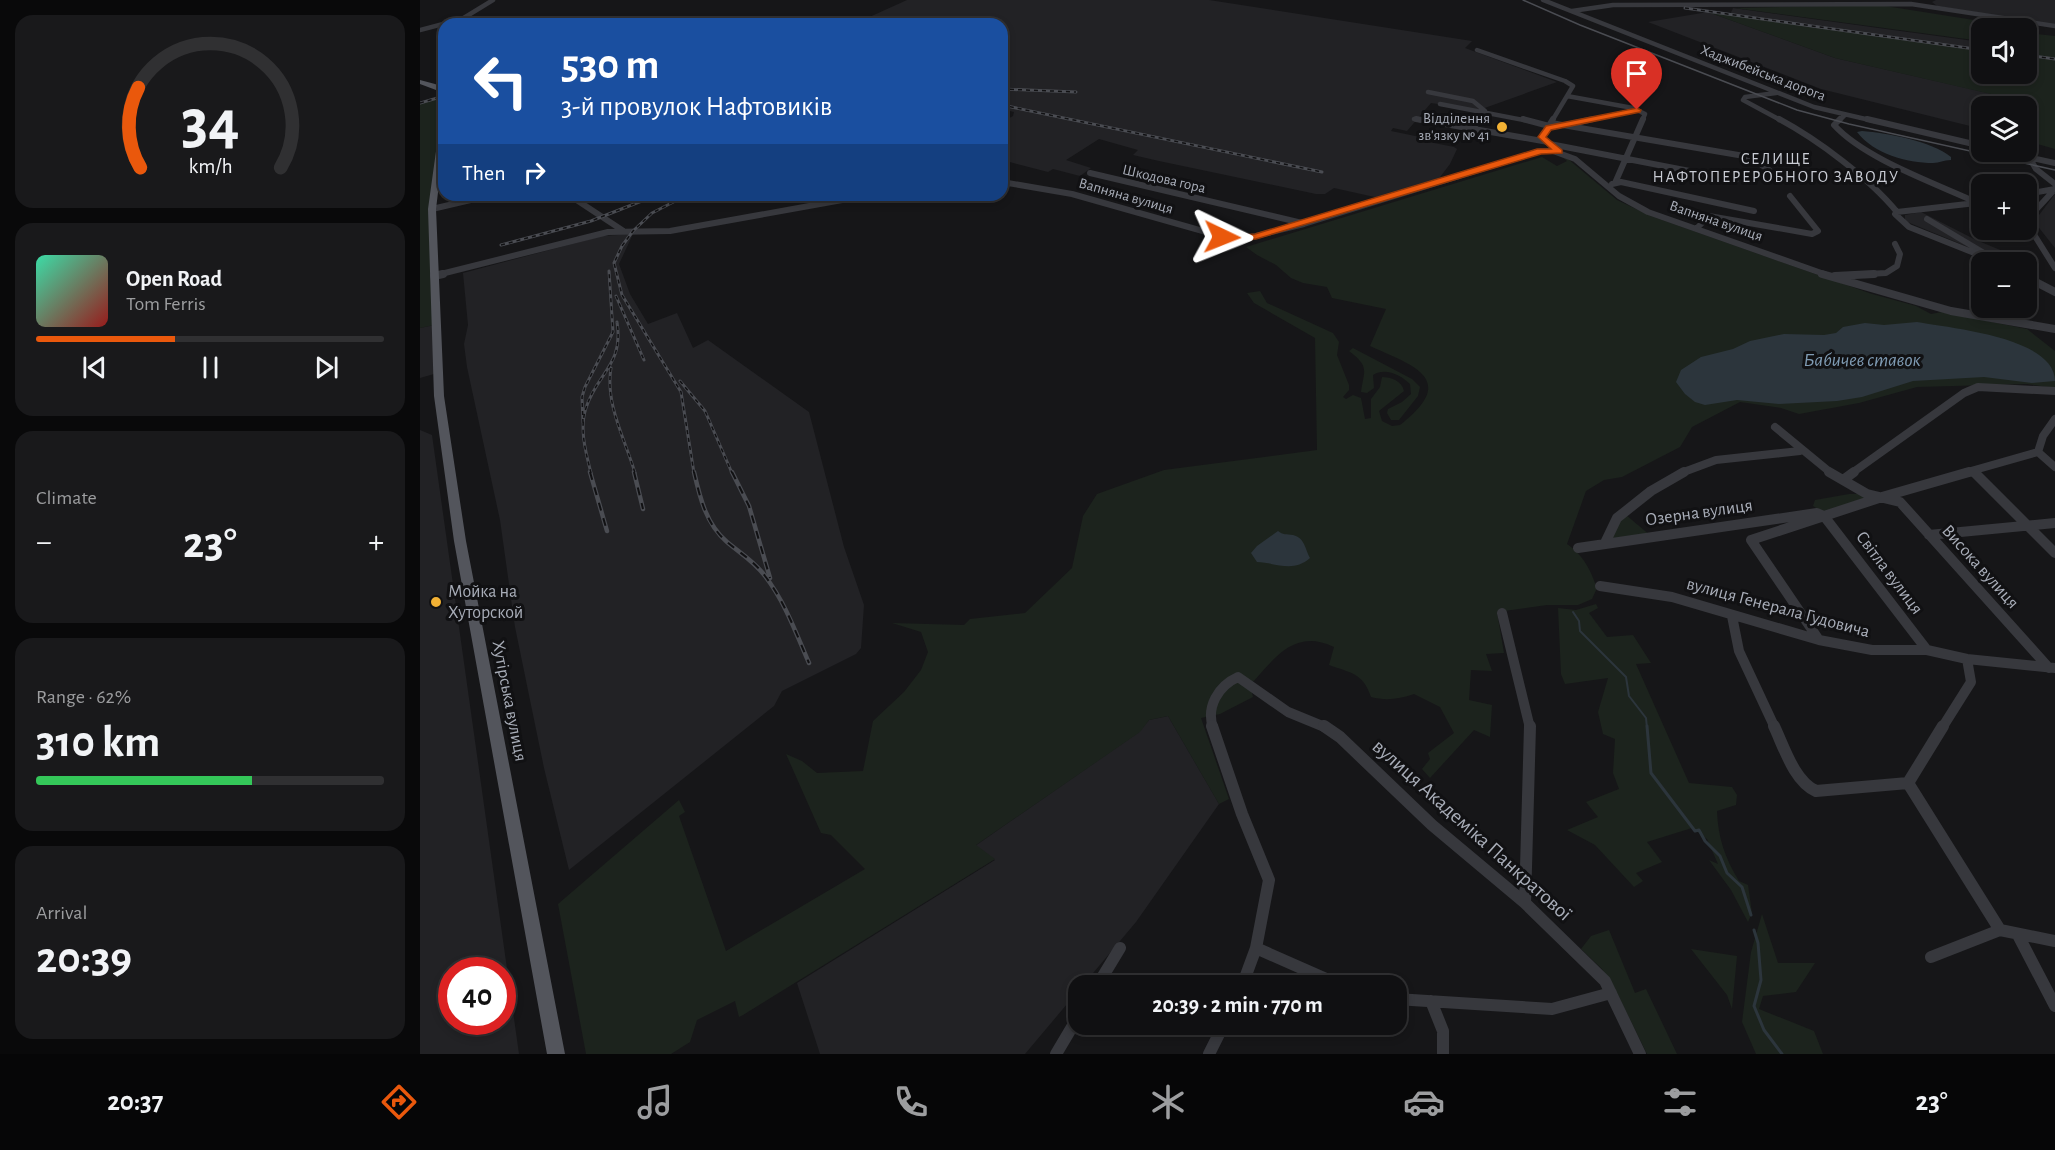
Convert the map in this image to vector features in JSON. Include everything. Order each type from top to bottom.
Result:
[{"type":"main road","points":[[420,82],[438,88]]},
{"type":"main road","name":"Хутірська вулиця","points":[[438,162],[432,209],[439,396],[460,541],[556,1054]]},
{"type":"street","points":[[464,18],[493,0]]},
{"type":"street","name":"Хаджибейська дорога","points":[[1543,0],[1777,93],[1845,115],[1971,144]]},
{"type":"street","points":[[1572,11],[1613,5],[1911,4],[2055,26]]},
{"type":"street","points":[[420,30],[438,25]]},
{"type":"street","points":[[1477,50],[1565,81],[1573,86],[1542,137],[1559,152]]},
{"type":"street","points":[[1428,92],[1473,101],[1485,111]]},
{"type":"street","points":[[1777,93],[1745,97],[1743,100],[1797,129],[1880,191],[1897,212],[1895,214],[1909,227],[1971,252]]},
{"type":"street","points":[[1620,105],[1626,95]]},
{"type":"street","points":[[1567,96],[1620,105],[1645,114],[1615,183]]},
{"type":"street","points":[[1440,104],[1485,111],[1550,126],[1566,125],[1637,110]]},
{"type":"street","points":[[1476,124],[1485,111]]},
{"type":"street","points":[[1845,115],[1834,125],[1846,138],[1864,150],[1971,198]]},
{"type":"street","points":[[1414,119],[1736,180]]},
{"type":"street","points":[[1566,125],[1750,157],[1769,170]]},
{"type":"street","name":"Вапняна вулиця","points":[[1008,183],[1072,194],[1231,239],[1245,239],[1304,224],[1540,151],[1559,152],[1578,160],[1618,195],[1648,212],[1833,277],[1920,303],[2055,329]]},
{"type":"street","points":[[2037,160],[2055,163]]},
{"type":"street","points":[[2032,162],[2036,169],[2055,184]]},
{"type":"street","name":"Шкодова гора","points":[[1090,174],[1304,224]]},
{"type":"street","points":[[1606,185],[1621,182],[1754,211]]},
{"type":"street","points":[[2037,192],[2055,189]]},
{"type":"street","points":[[2037,207],[2055,189]]},
{"type":"street","points":[[1697,228],[1709,216],[1812,234],[1818,231],[1791,196]]},
{"type":"street","points":[[432,209],[466,201]]},
{"type":"street","points":[[578,201],[622,230]]},
{"type":"street","points":[[434,276],[593,235],[622,230],[670,231],[837,201]]},
{"type":"street","points":[[1897,212],[1971,203]]},
{"type":"street","points":[[1927,219],[1980,252]]},
{"type":"street","points":[[2036,240],[2055,268]]},
{"type":"street","points":[[1833,277],[1886,273],[1897,266],[1900,254],[1895,244]]},
{"type":"street","points":[[2037,283],[2055,292]]},
{"type":"street","points":[[1844,480],[1964,393],[1978,387],[2055,391]]},
{"type":"street","points":[[2038,452],[2043,436],[2055,419]]},
{"type":"street","name":"Висока вулиця","points":[[1775,427],[1800,451],[1867,494],[1900,502],[2052,668]]},
{"type":"street","points":[[1605,543],[1617,518],[1652,491],[1687,470],[1716,460],[1800,451]]},
{"type":"street","points":[[2038,452],[2055,467]]},
{"type":"street","points":[[1819,640],[1751,540],[1882,497],[2038,452]]},
{"type":"street","points":[[1974,472],[2055,553]]},
{"type":"street","name":"Озерна вулиця","points":[[1578,548],[1807,513],[1824,516]]},
{"type":"street","name":"Світла вулиця","points":[[1824,516],[1927,650]]},
{"type":"street","points":[[1929,535],[2055,522]]},
{"type":"street","name":"вулиця Генерала Гудовича","points":[[1600,586],[1672,597],[1819,640],[1872,650],[1927,650],[1967,659],[2052,668]]},
{"type":"street","points":[[1502,613],[1531,731],[1526,903]]},
{"type":"street","points":[[1732,616],[1739,651],[1794,768],[1807,787],[1816,791],[1908,783]]},
{"type":"street","points":[[1908,783],[1971,682],[1967,659]]},
{"type":"street","name":"вулиця Академіка Панкратової","points":[[1256,948],[1269,880],[1242,814],[1209,716],[1225,683],[1238,677],[1288,712],[1326,727],[1340,737],[1432,825],[1526,903],[1598,973],[1611,993],[1640,1054]]},
{"type":"street","points":[[1908,783],[2000,930]]},
{"type":"street","points":[[1931,957],[2000,930],[2055,941]]},
{"type":"street","points":[[2018,935],[2055,1006]]},
{"type":"street","points":[[1104,975],[1120,948]]},
{"type":"street","points":[[1246,975],[1256,948],[1317,975]]},
{"type":"street","points":[[1407,1000],[1552,1009],[1611,993]]},
{"type":"street","points":[[1431,1001],[1443,1030],[1443,1054]]},
{"type":"street","points":[[1056,1054],[1068,1034]]},
{"type":"street","points":[[1209,1054],[1218,1035]]},
{"type":"shaded area","points":[[907,0],[1209,0],[1472,41],[1465,48],[1557,82],[1479,110],[1431,103],[1407,131],[1393,128],[1391,131],[1420,137],[1419,140],[1454,147],[1457,149],[1450,164],[1437,181],[1379,198],[1334,188],[1325,194],[1316,194],[1159,161],[1133,155],[1138,150],[1099,139],[1066,160],[1091,168],[1080,176],[1053,169],[1048,172],[1008,162],[1008,119],[1013,116],[1014,112],[1008,110],[1008,18],[867,18]]},
{"type":"shaded area","points":[[1936,0],[2055,0],[2055,25],[2037,22],[2037,18],[2012,18],[1937,6],[1932,2]]},
{"type":"shaded area","points":[[1879,5],[1971,20],[1971,40],[1735,8]]},
{"type":"shaded area","points":[[1733,8],[1971,41],[1971,50],[1730,15]]},
{"type":"shaded area","points":[[1708,12],[1835,58],[2002,96],[1971,96],[1971,126],[1821,89],[1648,22]]},
{"type":"shaded area","points":[[1708,12],[1971,50],[1971,84],[2037,84],[2037,34],[2055,36],[2055,149],[2037,144],[2037,96],[1999,96],[1835,58]]},
{"type":"shaded area","points":[[438,99],[438,149],[433,193],[434,325],[420,328],[420,104]]},
{"type":"shaded area","points":[[1542,157],[1557,166],[1567,161],[1562,157],[1568,159],[1617,200],[1651,216],[1872,294],[1916,306],[1931,314],[1942,312],[2027,329],[2055,351],[2055,388],[2027,384],[1917,387],[1859,403],[1799,414],[1781,408],[1740,402],[1692,427],[1680,447],[1622,477],[1604,480],[1586,491],[1567,544],[1582,558],[1592,575],[1597,588],[1592,599],[1578,605],[1547,605],[1497,612],[1504,653],[1486,654],[1492,671],[1471,670],[1469,700],[1492,705],[1490,737],[1474,730],[1430,778],[1422,769],[1430,759],[1428,753],[1454,733],[1440,707],[1414,694],[1392,699],[1371,697],[1360,678],[1329,665],[1334,647],[1308,641],[1296,644],[1277,656],[1250,685],[1253,697],[1220,714],[1201,718],[1229,799],[1219,804],[1168,716],[1149,720],[1140,732],[976,845],[995,859],[743,1015],[739,1017],[735,1001],[697,1020],[690,1042],[671,1054],[586,1054],[558,904],[679,800],[685,812],[679,816],[726,951],[865,869],[831,835],[821,833],[786,754],[802,761],[817,773],[863,771],[873,721],[904,692],[921,670],[928,652],[921,632],[892,623],[964,625],[970,619],[1025,613],[1072,568],[1083,516],[1097,494],[1164,470],[1317,450],[1315,338],[1254,303],[1247,293],[1260,291],[1267,303],[1333,333],[1339,342],[1337,355],[1349,385],[1349,390],[1343,397],[1346,399],[1353,395],[1361,398],[1365,419],[1371,418],[1371,399],[1380,387],[1382,377],[1396,380],[1404,391],[1379,411],[1382,421],[1392,426],[1400,425],[1417,409],[1426,396],[1428,385],[1424,376],[1402,360],[1370,346],[1386,309],[1332,298],[1327,287],[1303,283],[1291,278],[1276,265],[1246,247]]},
{"type":"shaded area","points":[[2055,194],[2055,248],[2037,225],[2037,218]]},
{"type":"shaded area","points":[[1921,212],[1971,237],[1971,240],[2005,252],[1980,252],[1905,221],[1905,215]]},
{"type":"shaded area","points":[[633,234],[619,264],[630,294],[648,324],[677,313],[693,348],[708,340],[809,412],[844,547],[864,605],[861,648],[856,654],[782,691],[774,706],[569,870],[544,768],[515,627],[500,520],[467,367],[464,344],[468,325],[463,273],[602,236]]},
{"type":"shaded area","points":[[434,325],[434,374],[420,378],[420,328]]},
{"type":"shaded area","points":[[1353,348],[1412,379],[1420,387],[1418,396],[1399,420],[1391,420],[1387,413],[1388,409],[1411,394],[1410,384],[1398,375],[1383,372],[1373,375],[1374,388],[1367,393],[1361,392],[1364,369],[1360,361],[1349,351]]},
{"type":"shaded area","points":[[420,430],[432,435],[505,957],[438,957],[438,1035],[516,1035],[516,1033],[519,1054],[420,1054]]},
{"type":"shaded area","points":[[1860,494],[1868,499],[1823,512],[1813,506],[1815,500]]},
{"type":"shaded area","points":[[1626,515],[1651,536],[1609,541],[1620,519]]},
{"type":"shaded area","points":[[1596,604],[1598,608],[1589,613],[1607,637],[1633,635],[1651,663],[1636,664],[1689,783],[1732,787],[1737,795],[1736,805],[1717,811],[1723,848],[1739,881],[1748,885],[1752,913],[1748,922],[1731,890],[1709,860],[1718,864],[1707,839],[1692,828],[1647,842],[1662,862],[1636,873],[1643,881],[1634,887],[1595,845],[1567,830],[1598,817],[1586,802],[1619,789],[1613,773],[1615,739],[1603,734],[1598,712],[1608,678],[1565,684],[1561,674],[1558,608],[1576,610]]},
{"type":"shaded area","points":[[1168,716],[1219,804],[1136,922],[1091,975],[1068,975],[1068,1003],[1025,1054],[820,1054],[797,983],[995,860],[975,846],[1139,732],[1149,720]]},
{"type":"shaded area","points":[[1762,914],[1778,963],[1815,963],[1796,992],[1763,996],[1759,1009],[1814,1031],[1823,1054],[1756,1054],[1742,1022],[1751,952]]},
{"type":"shaded area","points":[[1609,930],[1635,993],[1646,989],[1677,1054],[1647,1054],[1618,995],[1602,969],[1581,949],[1591,936]]},
{"type":"shaded area","points":[[1691,949],[1737,956],[1732,1009],[1727,995]]},
{"type":"water","points":[[1857,132],[1921,142],[1942,151],[1951,157],[1951,160],[1923,163],[1892,156],[1864,140]]},
{"type":"water","name":"Бабичев ставок","points":[[1917,322],[1998,337],[2020,345],[2038,354],[2050,366],[2055,381],[2032,383],[1984,377],[1913,381],[1862,397],[1837,401],[1779,404],[1737,400],[1705,405],[1695,402],[1676,382],[1681,370],[1701,357],[1733,349],[1750,341],[1784,334],[1824,335],[1836,333],[1843,327],[1865,323],[1884,325]]},
{"type":"water","points":[[1278,531],[1297,536],[1304,544],[1310,558],[1304,563],[1291,566],[1257,562],[1251,553]]},
{"type":"waterway","points":[[1573,612],[1579,621],[1580,631],[1626,677],[1629,696],[1646,718],[1647,728]]},
{"type":"waterway","points":[[1647,726],[1651,773],[1695,831],[1699,830],[1705,841],[1720,856],[1727,873],[1742,887],[1751,915]]},
{"type":"waterway","points":[[1754,930],[1758,943],[1761,980],[1754,1006],[1764,1030],[1782,1054]]},
{"type":"tram line","points":[[1523,0],[1580,25],[1797,110],[1849,124],[2055,170]]},
{"type":"railway","points":[[1685,8],[1971,48]]},
{"type":"railway","points":[[2037,57],[2055,59]]},
{"type":"railway","points":[[1008,89],[1076,92]]},
{"type":"railway","points":[[420,103],[438,98]]},
{"type":"railway","points":[[1008,106],[1322,172]]},
{"type":"railway","points":[[501,245],[591,221],[642,201]]},
{"type":"railway","points":[[675,201],[652,213],[633,231],[622,246],[614,263],[622,295],[681,392],[694,473]]},
{"type":"railway","points":[[583,423],[582,397],[585,387],[613,332],[609,271]]},
{"type":"railway","points":[[616,296],[644,360]]},
{"type":"railway","points":[[591,473],[584,441],[584,416],[591,396],[617,349],[617,322]]},
{"type":"railway","points":[[611,368],[613,408],[635,473]]},
{"type":"railway","points":[[680,381],[705,411],[732,473]]},
{"type":"railway","points":[[590,472],[607,531]]},
{"type":"railway","points":[[634,472],[643,509]]},
{"type":"railway","points":[[694,472],[709,519],[720,535],[757,566],[772,586],[790,618],[809,663]]},
{"type":"railway","points":[[732,472],[749,506],[770,578]]},
{"type":"place","name":"Відділення зв'язку № 41","points":[[1502,127]]},
{"type":"place","name":"Мойка на Хуторской","points":[[436,602]]},
{"type":"district","name":"СЕЛИЩЕ НАФТОПЕРЕРОБНОГО ЗАВОДУ","points":[[1776,168]]},
{"type":"route","points":[[1222,237],[1245,239],[1304,224],[1540,151],[1559,152],[1542,137],[1548,128],[1637,110]]}]
